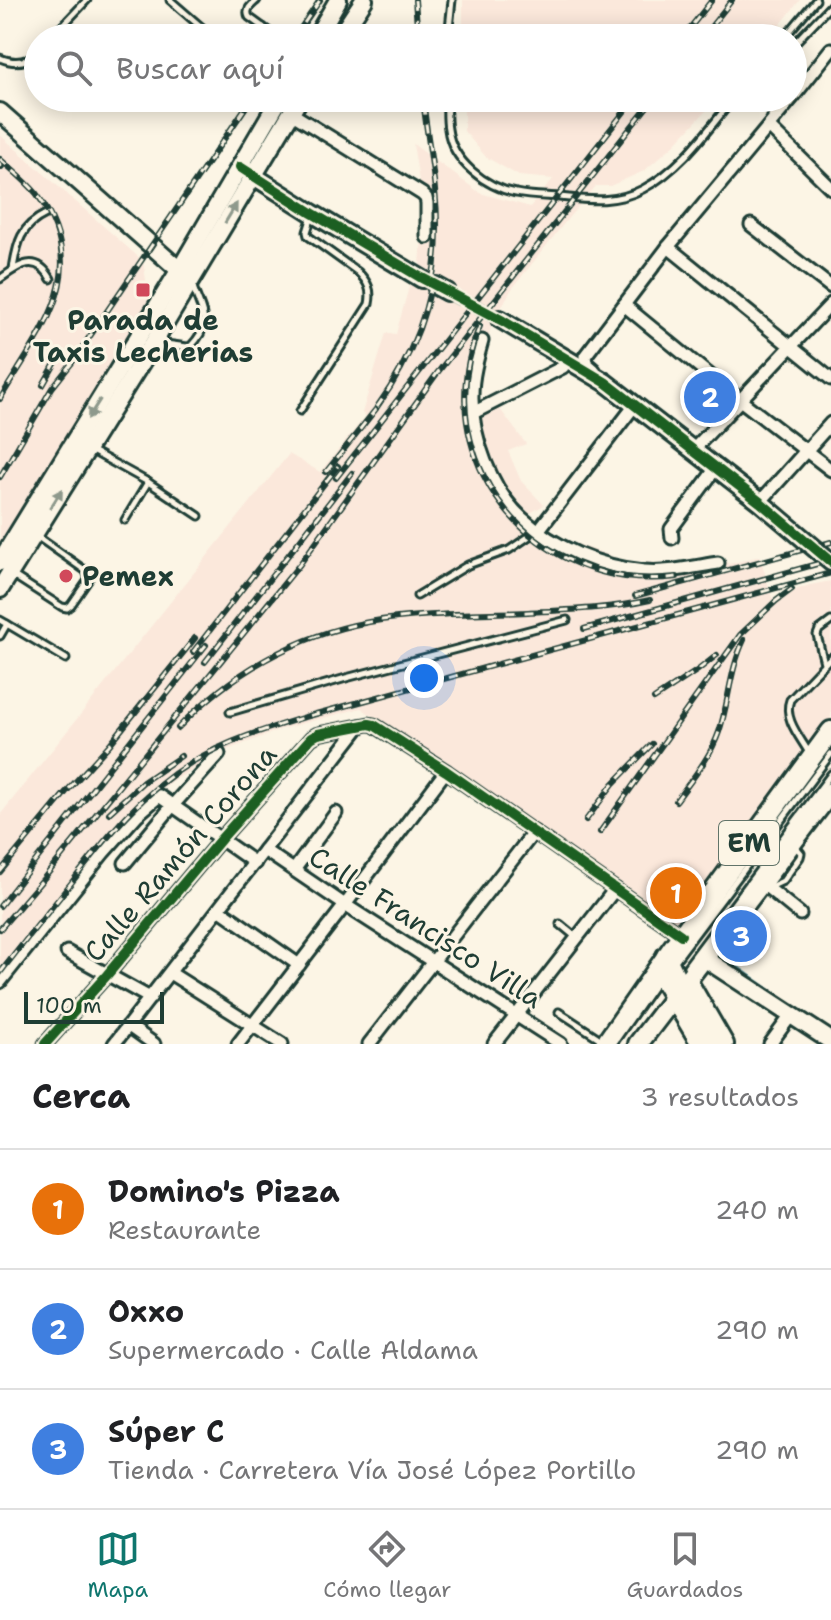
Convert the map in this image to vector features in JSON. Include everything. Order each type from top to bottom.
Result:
[{"type":"main road","points":[[324,24],[338,0]]},
{"type":"main road","points":[[348,24],[364,0]]},
{"type":"main road","points":[[0,112],[185,275]]},
{"type":"main road","points":[[0,589],[5,567],[185,275],[246,171],[273,112]]},
{"type":"main road","points":[[246,171],[291,113]]},
{"type":"main road","points":[[246,171],[435,285]]},
{"type":"main road","points":[[5,567],[34,534],[154,342],[185,275]]},
{"type":"main road","points":[[500,319],[605,382],[760,502],[831,562]]},
{"type":"main road","name":"EM","points":[[638,1038],[669,981],[681,935],[831,731]]},
{"type":"main road","name":"EM","points":[[606,1044],[669,981],[704,958],[765,885],[831,792]]},
{"type":"main road","points":[[704,958],[831,1041]]},
{"type":"main road","points":[[669,981],[700,1044]]},
{"type":"main road","points":[[669,981],[712,1044]]},
{"type":"main road","points":[[669,981],[725,1044]]},
{"type":"street","points":[[807,79],[831,49]]},
{"type":"street","points":[[605,382],[584,359],[668,247],[780,112]]},
{"type":"street","points":[[291,113],[422,194],[427,203],[427,237]]},
{"type":"street","points":[[769,127],[831,188]]},
{"type":"street","points":[[751,225],[831,287]]},
{"type":"street","points":[[668,247],[831,379]]},
{"type":"street","points":[[693,450],[831,304]]},
{"type":"street","points":[[624,305],[831,470]]},
{"type":"street","points":[[482,341],[474,370],[472,394],[476,436],[496,483],[519,516],[561,545],[619,567],[647,571],[678,570],[718,563]]},
{"type":"street","points":[[473,413],[563,367]]},
{"type":"street","points":[[538,531],[635,405]]},
{"type":"street","points":[[760,502],[831,423]]},
{"type":"street","points":[[672,538],[671,529],[716,468]]},
{"type":"street","points":[[114,1044],[364,725],[374,725],[446,771],[681,935]]},
{"type":"street","name":"Calle Ramón Corona","points":[[45,1044],[311,738],[364,725]]},
{"type":"street","points":[[125,863],[219,754]]},
{"type":"street","points":[[238,1044],[446,771]]},
{"type":"street","points":[[0,982],[104,852],[159,796],[255,863]]},
{"type":"street","points":[[294,870],[336,813]]},
{"type":"street","points":[[369,1044],[534,832]]},
{"type":"street","name":"Calle Francisco Villa","points":[[264,850],[561,1044]]},
{"type":"street","points":[[765,885],[800,914]]},
{"type":"street","points":[[494,1044],[615,889]]},
{"type":"street","points":[[219,909],[299,965]]},
{"type":"street","points":[[67,952],[150,998]]},
{"type":"street","points":[[170,973],[282,1044]]},
{"type":"street","points":[[770,1044],[792,1014]]},
{"type":"street","points":[[129,1026],[154,1044]]},
{"type":"lane","points":[[64,24],[87,0]]},
{"type":"lane","points":[[170,0],[198,24]]},
{"type":"lane","points":[[257,0],[247,13],[259,24]]},
{"type":"lane","points":[[449,24],[452,0]]},
{"type":"lane","points":[[796,24],[816,0]]},
{"type":"lane","points":[[807,30],[831,5]]},
{"type":"lane","points":[[0,58],[12,63],[24,62]]},
{"type":"lane","points":[[447,112],[452,145],[475,173],[490,183],[516,193],[601,201],[622,198],[663,176],[686,155],[722,112]]},
{"type":"lane","points":[[769,127],[773,112]]},
{"type":"lane","points":[[300,411],[369,304],[371,295],[370,287],[358,272],[308,236],[312,213]]},
{"type":"lane","points":[[13,269],[22,233],[33,221],[46,214]]},
{"type":"lane","points":[[0,279],[23,264],[33,263],[41,266],[51,279]]},
{"type":"lane","points":[[154,342],[191,346],[203,329],[205,320],[185,275]]},
{"type":"lane","points":[[88,448],[199,516]]},
{"type":"lane","points":[[125,520],[148,482]]},
{"type":"lane","points":[[417,596],[468,565],[509,550],[538,531]]},
{"type":"lane","points":[[5,567],[62,607],[71,605],[89,579],[86,571],[34,534]]},
{"type":"lane","points":[[0,620],[66,659]]},
{"type":"lane","points":[[230,712],[567,620]]},
{"type":"lane","points":[[824,663],[817,635],[831,621]]},
{"type":"lane","points":[[0,636],[7,624]]},
{"type":"lane","points":[[811,757],[788,715],[787,707],[831,657]]},
{"type":"lane","points":[[669,981],[831,754]]},
{"type":"lane","points":[[669,981],[831,774]]},
{"type":"lane","points":[[560,924],[577,938]]},
{"type":"lane","points":[[559,1012],[606,1044]]},
{"type":"lane","points":[[629,1044],[638,1038]]},
{"type":"shaded area","points":[[463,0],[800,0],[781,24],[463,24]]},
{"type":"shaded area","points":[[464,112],[705,112],[644,171],[610,186],[596,186],[570,216],[511,290],[492,324],[474,400],[478,414],[497,405],[526,444],[508,451],[521,481],[544,505],[525,516],[560,538],[640,566],[644,562],[684,564],[722,557],[729,564],[760,556],[772,598],[831,581],[831,718],[677,924],[361,708],[282,729],[219,753],[157,791],[0,983],[0,815],[289,454],[320,472],[366,416],[362,413],[386,333],[396,334],[410,283],[419,287],[426,273],[420,265],[424,211],[413,144],[480,193],[530,207],[553,179],[519,176],[486,157],[464,131]]},
{"type":"shaded area","points":[[0,135],[143,261],[150,305],[0,551]]},
{"type":"waterway","points":[[719,954],[801,1012]]},
{"type":"tunnel","points":[[447,292],[500,319]]},
{"type":"railway","points":[[304,24],[320,0]]},
{"type":"railway","points":[[415,0],[417,24]]},
{"type":"railway","points":[[693,24],[712,0]]},
{"type":"railway","points":[[713,24],[732,0]]},
{"type":"railway","points":[[0,477],[52,388],[242,112]]},
{"type":"railway","points":[[377,407],[407,357],[427,304],[433,277],[437,220],[425,112]]},
{"type":"railway","points":[[336,478],[624,112]]},
{"type":"railway","points":[[0,929],[300,564],[438,372],[643,112]]},
{"type":"railway","points":[[0,159],[36,193],[53,222],[61,249],[61,275],[56,300],[0,399]]},
{"type":"railway","points":[[480,326],[468,364],[465,403],[471,440],[484,475],[503,507],[530,534],[561,556],[598,571],[637,578],[677,577]]},
{"type":"railway","points":[[43,385],[60,355]]},
{"type":"railway","points":[[326,472],[376,409]]},
{"type":"railway","points":[[193,652],[338,466]]},
{"type":"railway","points":[[205,662],[352,473]]},
{"type":"railway","points":[[635,596],[831,542]]},
{"type":"railway","points":[[584,629],[831,560]]},
{"type":"railway","points":[[0,973],[126,816],[174,774],[219,748],[305,717],[831,573]]},
{"type":"railway","points":[[600,832],[740,635],[792,589]]},
{"type":"railway","points":[[178,728],[219,691],[265,660],[290,647],[342,628],[408,617],[574,610],[650,600]]},
{"type":"railway","points":[[0,872],[109,745],[195,638]]},
{"type":"railway","points":[[676,801],[715,742],[744,640]]},
{"type":"railway","points":[[0,906],[206,645]]},
{"type":"railway","points":[[654,699],[717,655]]},
{"type":"railway","points":[[586,820],[613,784],[652,744]]},
{"type":"railway","points":[[109,813],[143,782],[181,756]]},
{"type":"cycle path","points":[[240,167],[420,277],[503,321],[605,382],[760,502],[831,562]]},
{"type":"cycle path","points":[[45,1044],[311,738],[369,724],[446,771],[681,935]]},
{"type":"place","name":"Parada de Taxis Lecherias","points":[[143,290]]},
{"type":"place","name":"Oxxo","points":[[710,397]]},
{"type":"place","name":"Pemex","points":[[66,576]]},
{"type":"place","name":"Domino's Pizza","points":[[676,893]]},
{"type":"place","name":"Súper C","points":[[741,936]]}]
